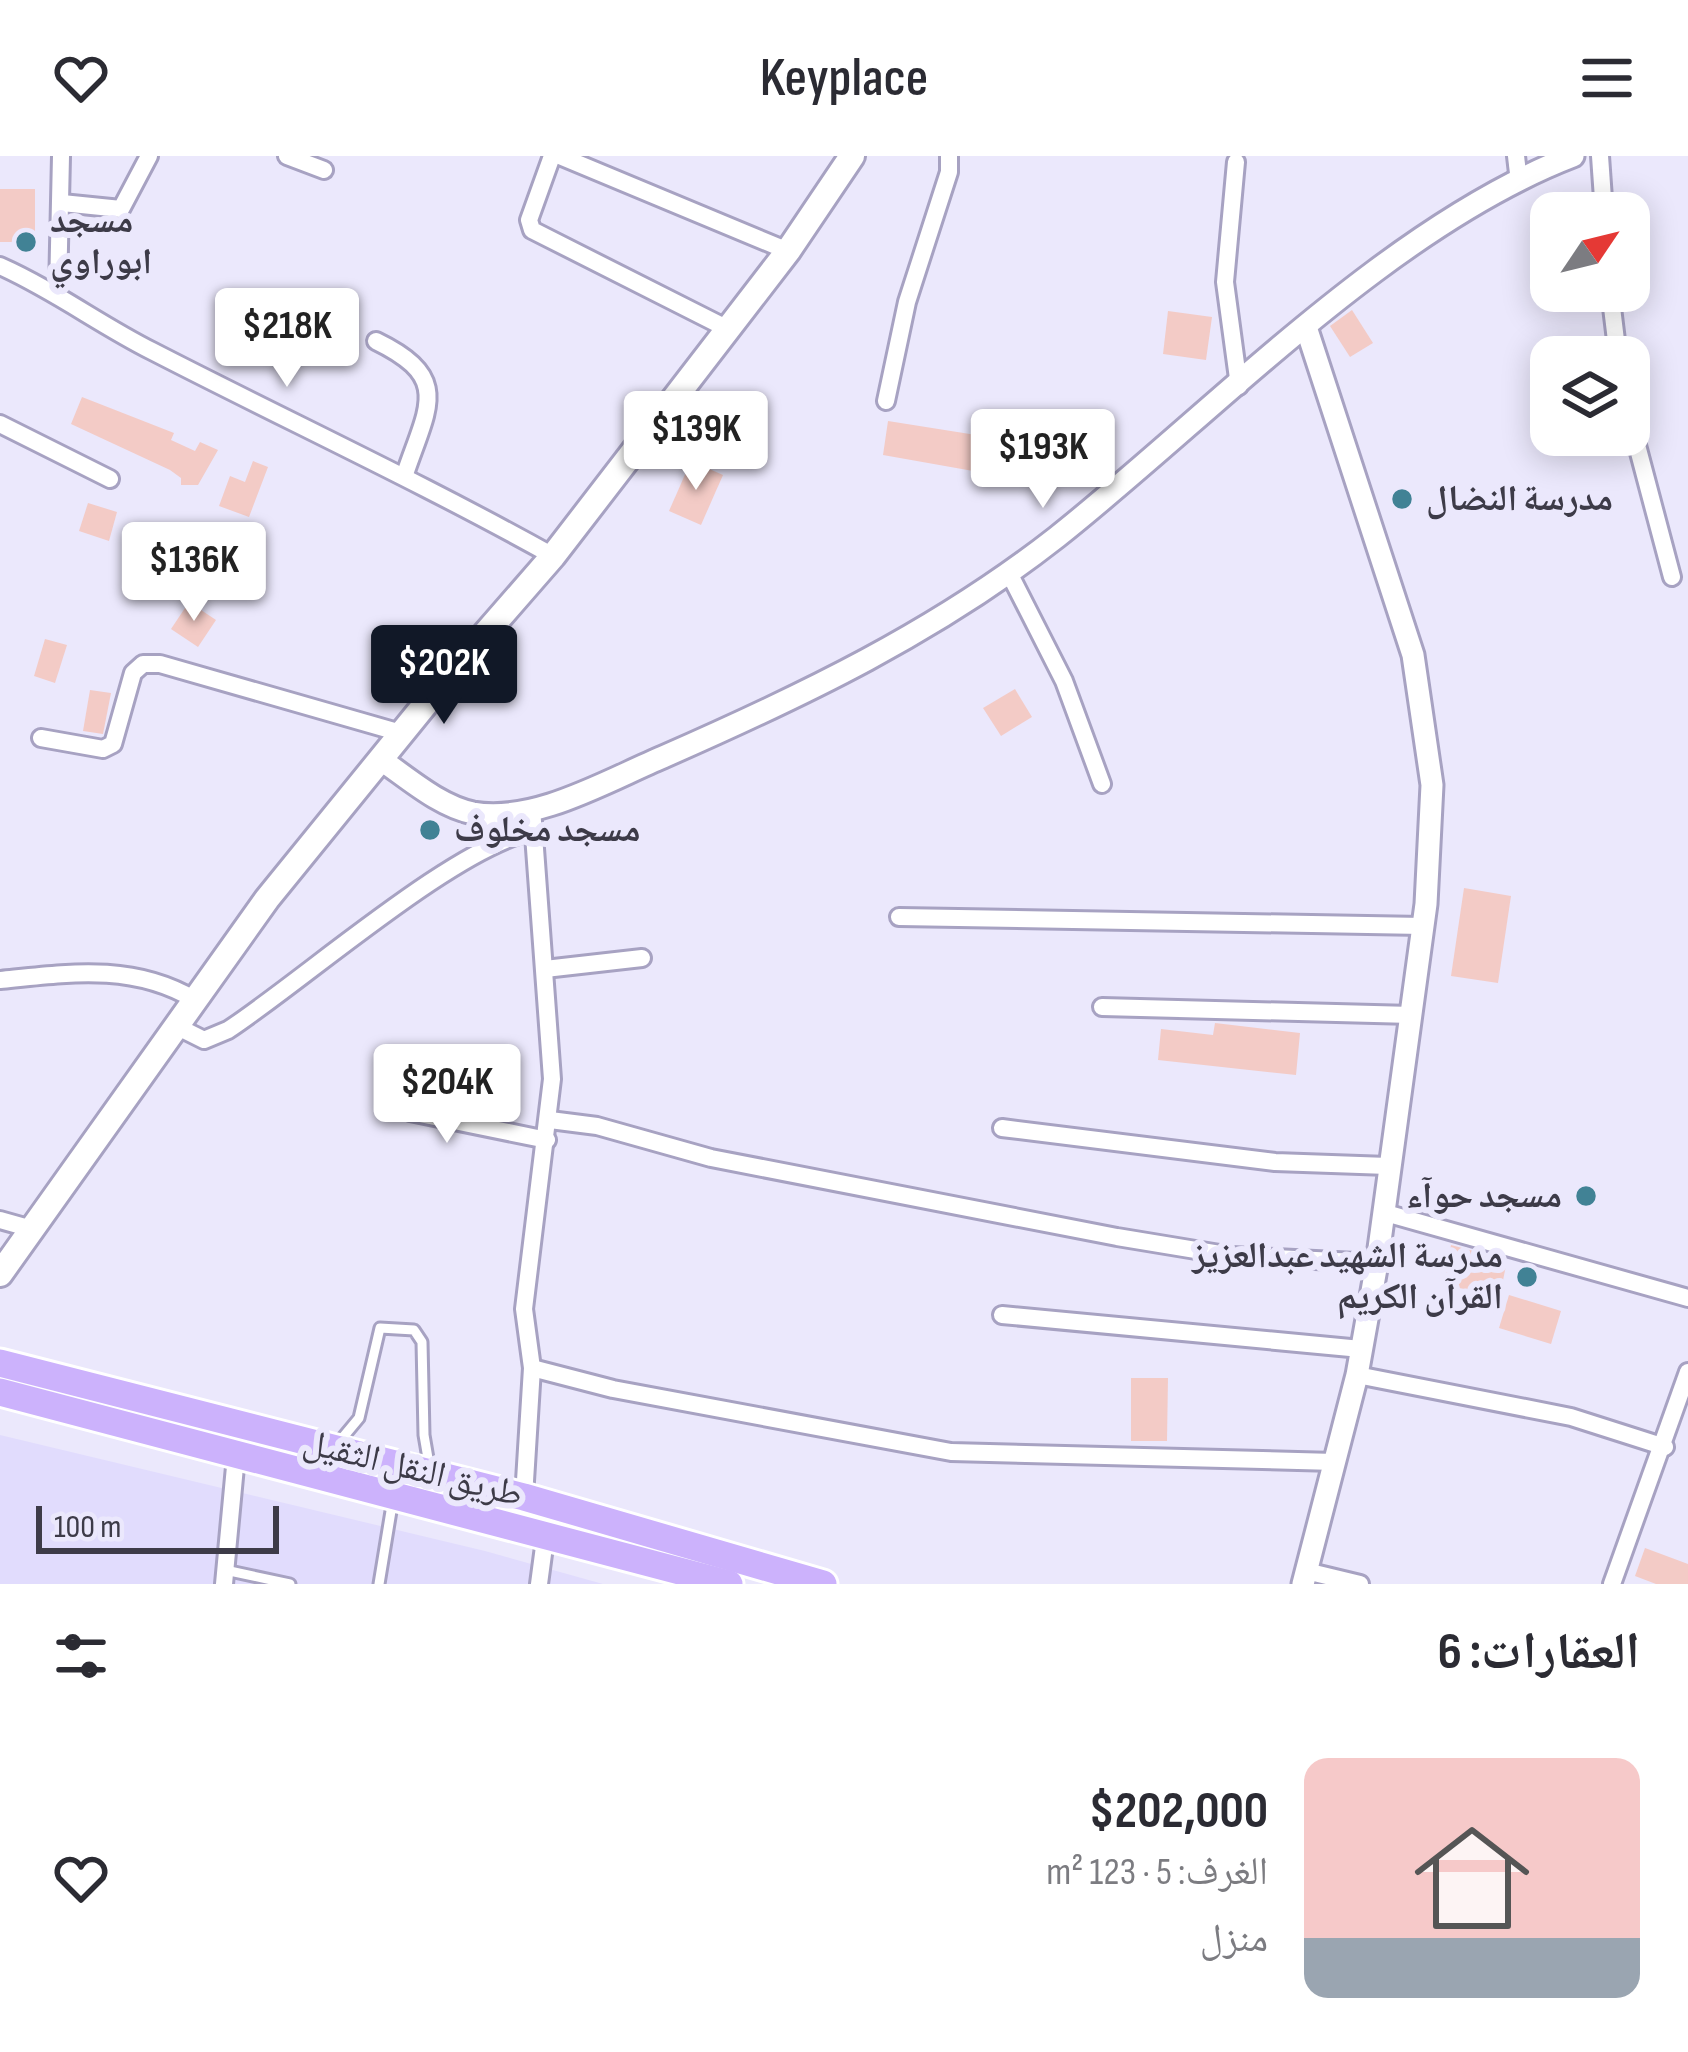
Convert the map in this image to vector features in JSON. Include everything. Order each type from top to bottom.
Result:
[{"type":"highway","name":"طريق النقل الثقيل","points":[[0,1364],[524,1497],[823,1584]]},
{"type":"highway","name":"طريق النقل الثقيل","points":[[0,1392],[729,1584]]},
{"type":"main road","points":[[0,1274],[267,899],[553,556],[788,251],[852,156]]},
{"type":"street","points":[[58,292],[61,156]]},
{"type":"street","points":[[62,203],[121,209],[149,156]]},
{"type":"street","points":[[287,156],[324,170]]},
{"type":"street","points":[[728,329],[532,230],[535,201],[556,156],[788,251]]},
{"type":"street","points":[[886,400],[907,302],[949,172],[949,156]]},
{"type":"street","points":[[1516,156],[1519,182]]},
{"type":"street","points":[[178,1027],[204,1040],[228,1030],[533,820],[814,690],[1009,573],[1306,327],[1422,239],[1573,156]]},
{"type":"street","points":[[1600,156],[1603,192]]},
{"type":"street","points":[[1237,163],[1225,282],[1239,386]]},
{"type":"street","points":[[0,266],[58,292],[130,340],[405,474],[553,556]]},
{"type":"street","points":[[1306,327],[1397,598],[1420,689],[1432,785],[1423,926],[1376,1263],[1357,1375],[1305,1577],[1360,1584]]},
{"type":"street","points":[[376,341],[414,360],[428,384],[426,413],[405,474]]},
{"type":"street","points":[[0,424],[110,479]]},
{"type":"street","points":[[1640,456],[1672,577]]},
{"type":"street","points":[[1009,573],[1064,681],[1102,784]]},
{"type":"street","points":[[41,737],[103,749],[113,744],[133,673],[143,664],[160,664],[401,733]]},
{"type":"street","points":[[380,759],[434,796],[473,813],[533,820]]},
{"type":"street","points":[[524,1497],[532,1368],[524,1309],[550,1120],[533,820]]},
{"type":"street","points":[[899,917],[1423,926]]},
{"type":"street","points":[[545,969],[642,958]]},
{"type":"street","points":[[0,980],[86,971],[140,975],[195,1000]]},
{"type":"street","points":[[1102,1007],[1412,1015]]},
{"type":"street","points":[[402,1099],[410,1112],[547,1140]]},
{"type":"street","points":[[550,1120],[596,1126],[711,1158],[1117,1237],[1232,1256],[1376,1263]]},
{"type":"street","points":[[1002,1128],[1256,1160],[1388,1166]]},
{"type":"street","points":[[1382,1212],[1688,1298]]},
{"type":"street","points":[[0,1220],[32,1228]]},
{"type":"street","points":[[1002,1315],[1361,1349]]},
{"type":"street","points":[[532,1368],[613,1389],[951,1452],[1335,1462]]},
{"type":"street","points":[[1612,1584],[1665,1447],[1688,1372]]},
{"type":"street","points":[[1357,1375],[1571,1417],[1665,1447]]},
{"type":"street","points":[[224,1577],[236,1456]]},
{"type":"street","points":[[539,1584],[545,1539]]},
{"type":"lane","points":[[331,1449],[359,1418],[380,1328],[414,1330],[422,1342],[424,1435],[431,1475]]},
{"type":"lane","points":[[379,1584],[394,1494]]},
{"type":"lane","points":[[224,1577],[290,1584]]},
{"type":"shaded area","points":[[0,1435],[485,1551],[603,1584],[0,1584]]},
{"type":"building","points":[[0,189],[35,189],[35,242],[0,242]]},
{"type":"building","points":[[1352,310],[1373,343],[1350,357],[1330,326]]},
{"type":"building","points":[[1168,311],[1212,317],[1206,360],[1163,354]]},
{"type":"building","points":[[82,397],[174,433],[171,440],[195,451],[200,442],[218,450],[198,485],[181,485],[181,478],[170,470],[71,424]]},
{"type":"building","points":[[1082,413],[1102,435],[1081,455],[1061,433]]},
{"type":"building","points":[[888,421],[995,438],[990,474],[883,455]]},
{"type":"building","points":[[253,461],[268,467],[249,517],[219,506],[230,476],[245,482]]},
{"type":"building","points":[[691,461],[723,475],[701,525],[669,511]]},
{"type":"building","points":[[88,503],[117,512],[109,541],[79,531]]},
{"type":"building","points":[[189,602],[216,620],[198,647],[171,629]]},
{"type":"building","points":[[45,639],[67,645],[55,683],[34,676]]},
{"type":"building","points":[[1015,689],[1032,717],[1001,736],[983,708]]},
{"type":"building","points":[[90,690],[111,693],[103,734],[83,731]]},
{"type":"building","points":[[1464,888],[1511,896],[1498,983],[1451,976]]},
{"type":"building","points":[[1215,1023],[1300,1033],[1296,1075],[1158,1060],[1161,1029],[1213,1035]]},
{"type":"building","points":[[1451,1245],[1507,1260],[1500,1296],[1444,1285]]},
{"type":"building","points":[[1509,1295],[1561,1311],[1551,1344],[1499,1328]]},
{"type":"building","points":[[1131,1378],[1168,1378],[1167,1441],[1131,1441]]},
{"type":"building","points":[[1645,1548],[1688,1564],[1688,1584],[1656,1584],[1635,1576]]},
{"type":"place","name":"مسجد ابوراوي","points":[[26,242]]},
{"type":"place","name":"مدرسة النضال","points":[[1402,499]]},
{"type":"place","name":"مسجد مخلوف","points":[[430,830]]},
{"type":"place","name":"مسجد حوآء","points":[[1586,1196]]},
{"type":"place","name":"مدرسة الشهيد عبدالعزيز القرآن الكريم","points":[[1527,1277]]}]
